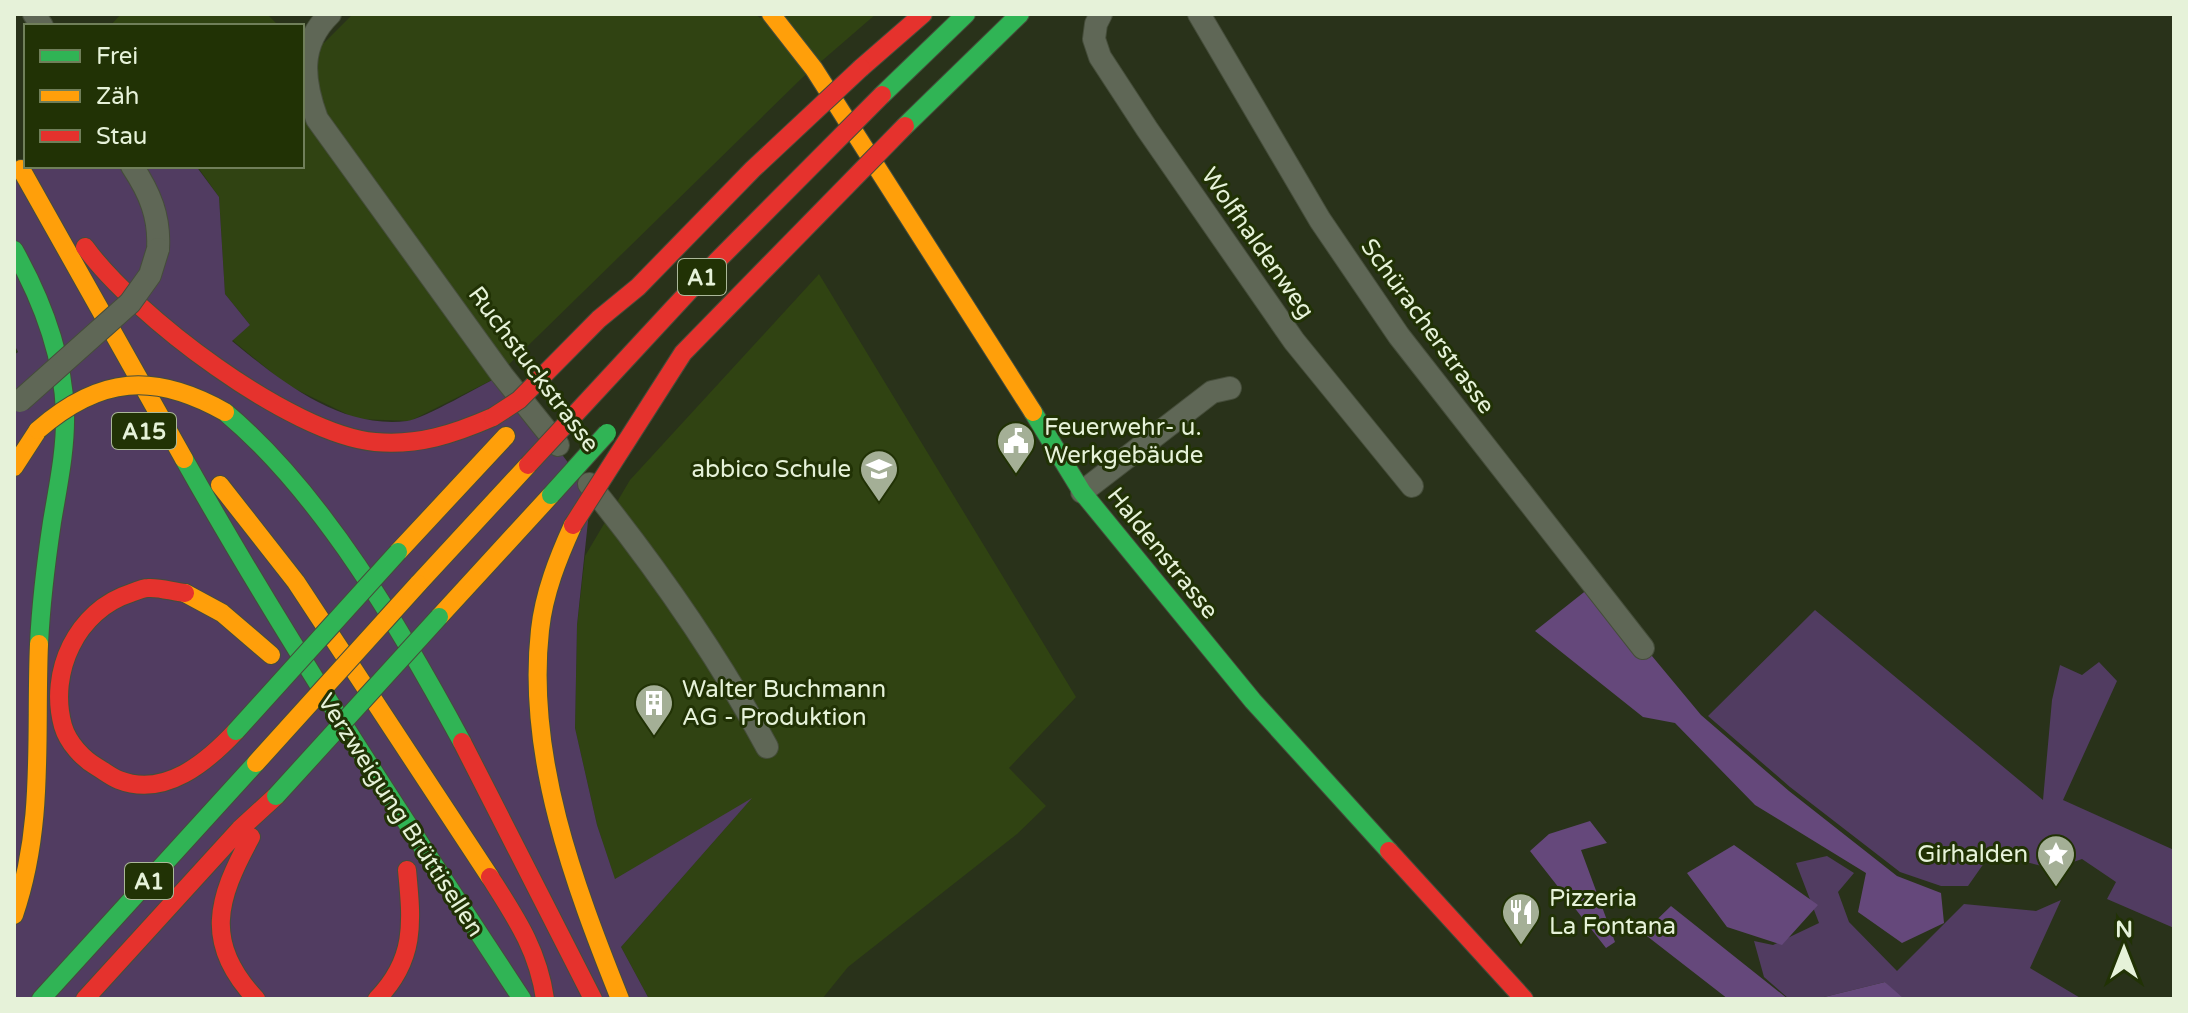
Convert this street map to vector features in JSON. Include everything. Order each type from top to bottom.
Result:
[{"type":"main road","name":"Haldenstrasse","points":[[771,14],[814,69],[984,332],[1082,492],[1253,701],[1524,999]]},
{"type":"main road","points":[[18,165],[61,210],[89,253],[111,279],[143,310],[299,419],[350,438],[396,444],[451,436],[493,417],[519,400],[599,319],[638,287],[744,178],[923,14]]},
{"type":"main road","name":"A1","points":[[41,999],[717,261],[966,14]]},
{"type":"main road","name":"A1","points":[[85,999],[683,353],[905,126],[1020,14]]},
{"type":"main road","name":"A15","points":[[18,165],[226,533],[422,849],[522,999]]},
{"type":"main road","points":[[14,250],[34,286],[52,334],[61,377],[65,425],[40,633],[33,836],[23,894],[14,915]]},
{"type":"main road","points":[[271,655],[215,609],[186,593],[162,589],[139,590],[117,597],[94,612],[71,639],[57,685],[62,723],[79,754],[106,774],[135,783],[159,783],[173,779],[209,758],[608,328],[638,287]]},
{"type":"main road","name":"A15","points":[[84,328],[129,406]]},
{"type":"main road","points":[[620,999],[570,857],[549,772],[539,705],[538,656],[543,608],[554,568],[573,525],[683,353]]},
{"type":"main road","points":[[14,467],[38,430],[57,412],[100,390],[126,384],[153,384],[182,390],[225,412],[275,460],[330,529],[382,602],[444,705],[593,999]]},
{"type":"main road","points":[[158,410],[290,573],[532,945],[541,970],[545,999]]},
{"type":"main road","points":[[251,615],[271,655]]},
{"type":"main road","name":"Verzweigung Brüttisellen","points":[[271,655],[339,762]]},
{"type":"main road","points":[[256,999],[229,966],[221,938],[221,917],[230,873],[276,796]]},
{"type":"main road","points":[[14,870],[17,801]]},
{"type":"main road","name":"Verzweigung Brüttisellen","points":[[377,999],[396,978],[410,947],[412,915],[402,863],[429,904]]},
{"type":"street","name":"Ruchstuckstrasse","points":[[330,14],[306,51],[307,89],[317,119],[502,375],[661,576],[767,747]]},
{"type":"street","name":"Wolfhaldenweg","points":[[1101,14],[1094,39],[1100,57],[1139,117],[1294,341],[1412,486]]},
{"type":"street","name":"Schüracherstrasse","points":[[1199,14],[1320,220],[1399,336],[1643,648]]},
{"type":"street","points":[[17,403],[130,303],[147,281],[158,249],[158,228],[155,208],[133,168]]},
{"type":"street","points":[[1082,492],[1212,392],[1230,388]]},
{"type":"shaded area","points":[[121,14],[267,14],[277,24],[112,24]]},
{"type":"shaded area","points":[[353,14],[755,14],[760,18],[766,14],[876,14],[802,78],[494,379],[410,421],[357,419],[287,385],[232,340],[250,325],[225,294],[219,197],[198,168],[304,168],[304,36],[324,43]]},
{"type":"shaded area","points":[[14,163],[24,168],[197,168],[219,197],[225,294],[250,325],[232,341],[270,372],[335,410],[382,422],[415,419],[502,375],[591,493],[577,625],[575,728],[597,825],[615,879],[752,798],[621,947],[649,999],[14,999],[14,355],[18,352],[14,344]]},
{"type":"shaded area","points":[[819,274],[1076,697],[1009,768],[1046,806],[1017,834],[848,967],[822,999],[649,999],[621,947],[750,800],[615,880],[597,825],[575,728],[577,625],[585,556],[630,480]]},
{"type":"shaded area","points":[[1593,585],[1701,715],[1789,791],[1897,876],[1941,893],[1944,923],[1902,943],[1858,912],[1866,873],[1755,805],[1675,723],[1643,717],[1535,631]]},
{"type":"shaded area","points":[[1815,610],[2043,800],[2052,700],[2060,665],[2082,675],[2099,662],[2117,681],[2063,800],[2174,850],[2174,928],[2107,899],[2116,882],[2082,859],[2053,869],[2018,860],[1996,846],[1968,886],[1941,886],[1900,872],[1790,787],[1708,716]]},
{"type":"shaded area","points":[[1590,821],[1607,843],[1581,850],[1615,942],[1606,948],[1530,851],[1549,834]]},
{"type":"shaded area","points":[[1734,845],[1818,905],[1782,945],[1727,927],[1687,873]]},
{"type":"shaded area","points":[[1827,856],[1854,873],[1838,892],[1849,922],[1897,971],[1964,904],[2036,911],[2061,900],[2030,968],[2082,999],[1901,999],[1885,982],[1816,999],[1789,999],[1764,977],[1754,941],[1773,945],[1819,923],[1796,863]]},
{"type":"shaded area","points":[[1671,906],[1788,999],[1728,999],[1643,933]]},
{"type":"shaded area","points":[[1885,982],[1904,999],[1816,999]]},
{"type":"traffic: fast","points":[[882,95],[966,14]]},
{"type":"traffic: fast","points":[[905,126],[1020,14]]},
{"type":"traffic: fast","points":[[14,250],[34,288],[49,328],[60,369],[65,412],[63,454],[46,567],[39,644]]},
{"type":"traffic: fast","points":[[225,412],[261,445],[295,483],[358,566],[462,742]]},
{"type":"traffic: fast","points":[[1033,412],[1082,492],[1253,701],[1389,851]]},
{"type":"traffic: fast","points":[[551,495],[607,433]]},
{"type":"traffic: fast","points":[[184,459],[306,664],[522,999]]},
{"type":"traffic: fast","points":[[236,731],[398,552]]},
{"type":"traffic: fast","points":[[276,796],[439,617]]},
{"type":"traffic: fast","points":[[41,999],[256,763]]},
{"type":"traffic: slow","points":[[771,14],[814,69],[1033,412]]},
{"type":"traffic: slow","points":[[21,169],[184,459]]},
{"type":"traffic: slow","points":[[38,430],[83,399],[128,386],[175,390],[225,412]]},
{"type":"traffic: slow","points":[[14,467],[38,430]]},
{"type":"traffic: slow","points":[[398,552],[506,436]]},
{"type":"traffic: slow","points":[[418,584],[528,465]]},
{"type":"traffic: slow","points":[[220,485],[296,582],[490,877]]},
{"type":"traffic: slow","points":[[439,617],[551,495]]},
{"type":"traffic: slow","points":[[573,525],[552,576],[542,616],[538,677],[540,725],[547,772],[571,865],[620,999]]},
{"type":"traffic: slow","points":[[256,763],[418,584]]},
{"type":"traffic: slow","points":[[185,593],[222,613],[271,655]]},
{"type":"traffic: slow","points":[[14,915],[24,881],[34,814],[39,644]]},
{"type":"traffic: jam","points":[[861,68],[923,14]]},
{"type":"traffic: jam","points":[[493,417],[519,400],[599,319],[638,287],[753,169],[861,68]]},
{"type":"traffic: jam","points":[[528,465],[717,261],[882,95]]},
{"type":"traffic: jam","points":[[573,525],[683,353],[905,126]]},
{"type":"traffic: jam","points":[[85,247],[108,275],[176,336],[216,367],[301,418],[340,434],[391,443],[436,437],[493,417]]},
{"type":"traffic: jam","points":[[185,593],[153,588],[140,590],[112,601],[95,613],[82,628],[71,646],[60,685],[59,705],[65,732],[81,755],[110,776],[136,784],[153,784],[184,774],[212,754],[236,731]]},
{"type":"traffic: jam","points":[[462,742],[593,999]]},
{"type":"traffic: jam","points":[[85,999],[240,829],[276,796]]},
{"type":"traffic: jam","points":[[251,837],[230,881],[221,920],[228,959],[239,979],[256,999]]},
{"type":"traffic: jam","points":[[1389,851],[1524,999]]},
{"type":"traffic: jam","points":[[377,999],[390,984],[405,954],[410,923],[407,870]]},
{"type":"traffic: jam","points":[[490,877],[531,950],[545,999]]},
{"type":"place","name":"Feuerwehr- u. Werkgebäude","points":[[1016,475]]},
{"type":"place","name":"abbico Schule","points":[[879,503]]},
{"type":"place","name":"Walter Buchmann AG - Produktion","points":[[654,737]]},
{"type":"place","name":"Girhalden","points":[[2056,888]]},
{"type":"place","name":"Pizzeria La Fontana","points":[[1521,946]]}]
